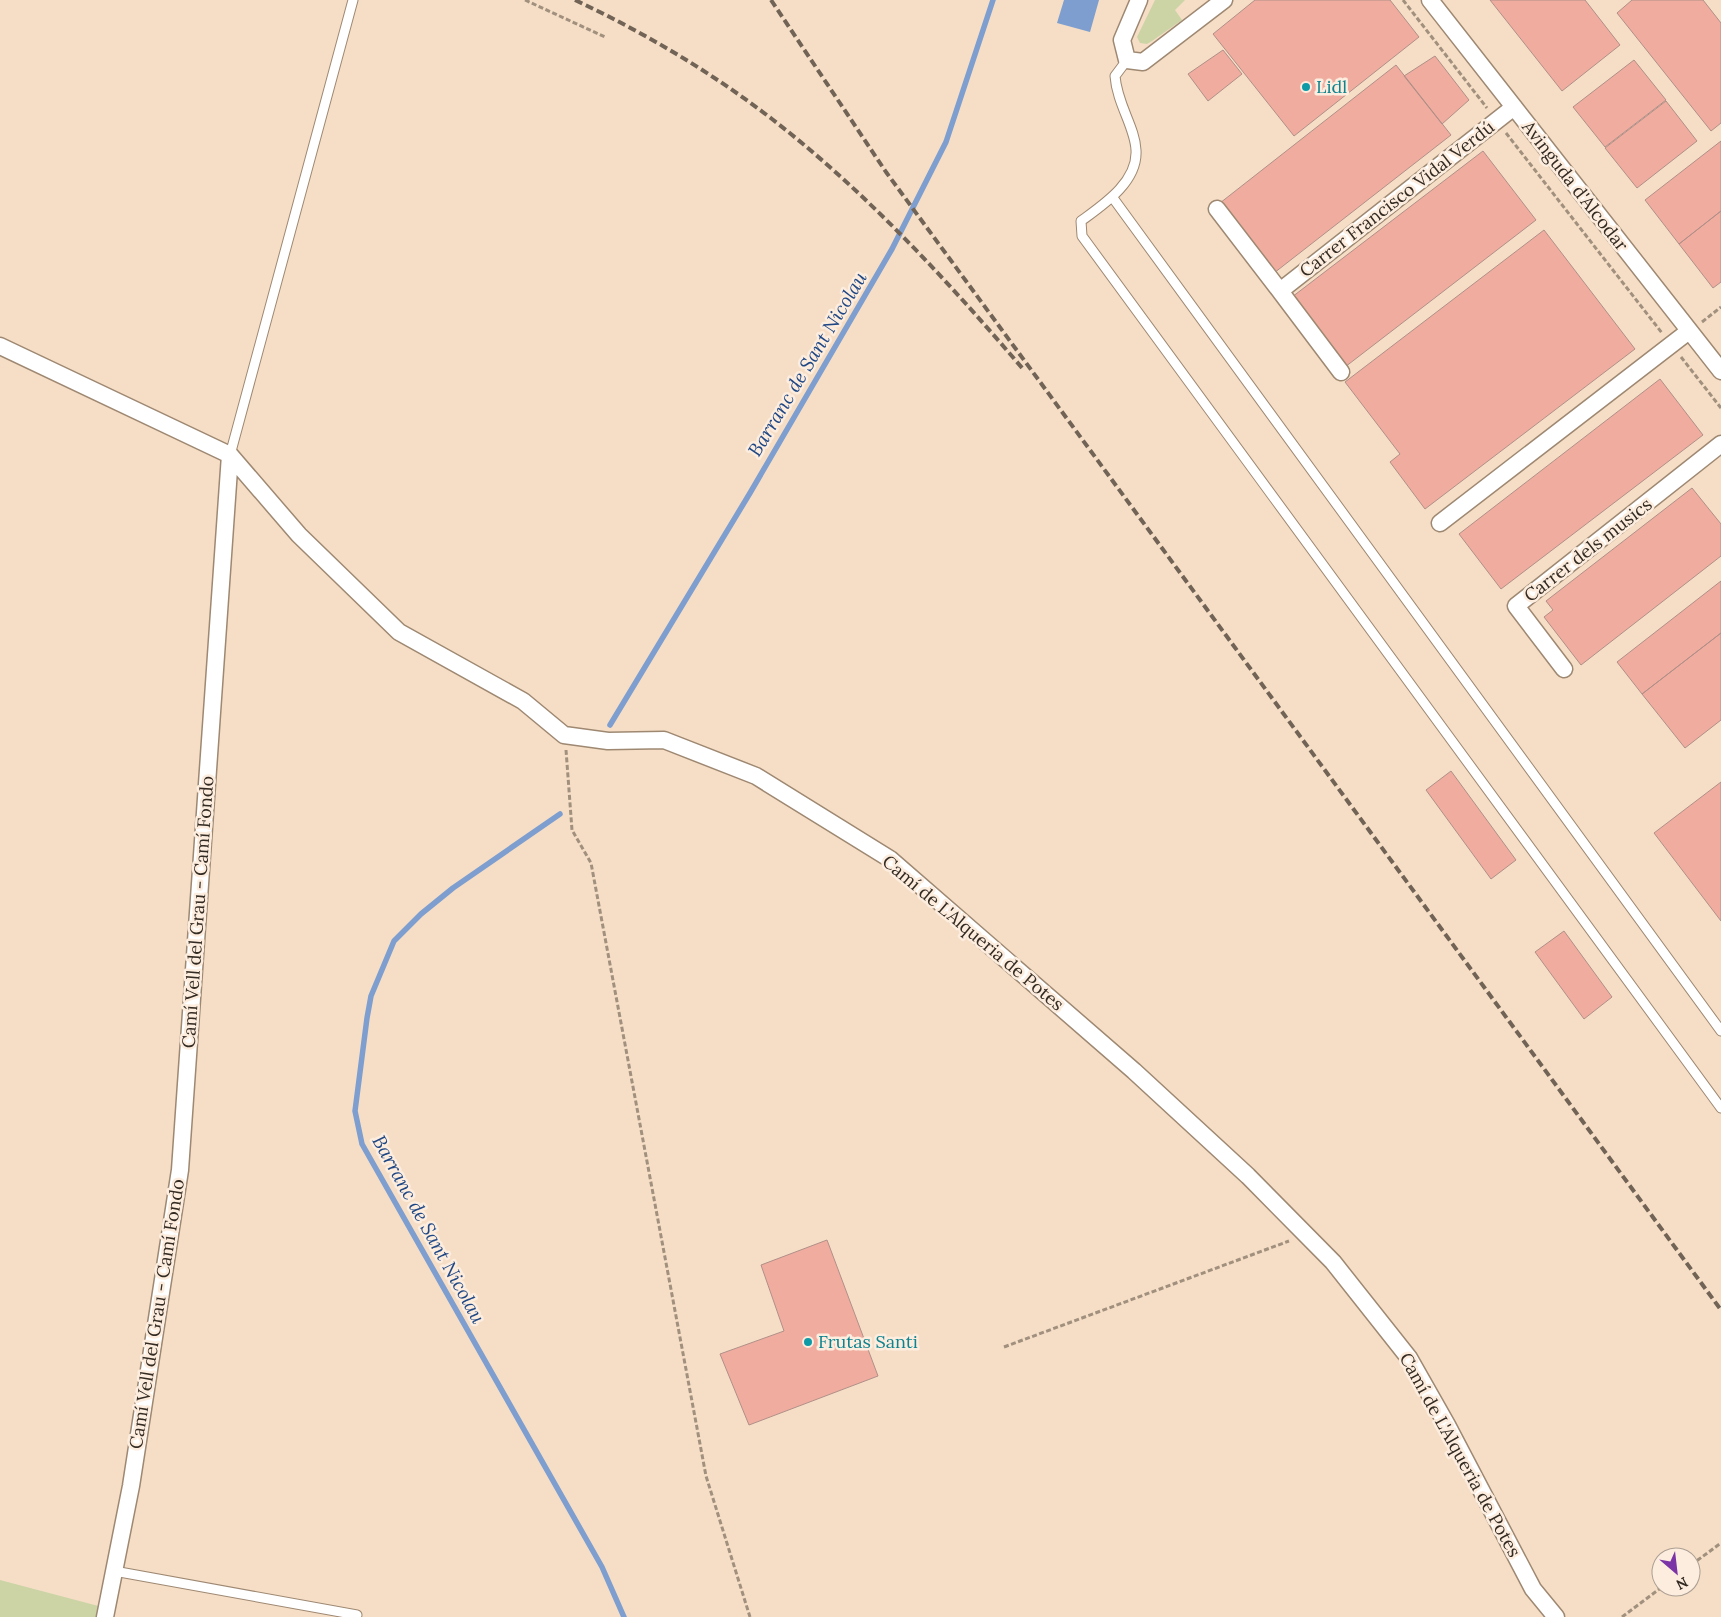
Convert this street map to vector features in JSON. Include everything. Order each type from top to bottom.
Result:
[{"type":"street","points":[[1139,0],[1122,40],[1127,60],[1143,62],[1224,0]]},
{"type":"street","name":"Avinguda d'Alcodar","points":[[1430,0],[1721,371]]},
{"type":"street","name":"Carrer Francisco Vidal Verdú","points":[[1280,291],[1514,107]]},
{"type":"street","points":[[1217,209],[1341,372]]},
{"type":"street","points":[[1440,523],[1689,331]]},
{"type":"street","points":[[0,346],[230,455],[299,535],[399,632],[524,701],[564,735]]},
{"type":"street","name":"Carrer dels musics","points":[[1564,669],[1516,606],[1721,444]]},
{"type":"street","name":"Camí Vell del Grau - Camí Fondo","points":[[105,1617],[131,1486],[180,1170],[230,455]]},
{"type":"street","name":"Camí de L'Alqueria de Potes","points":[[564,735],[608,741],[664,740],[756,776],[890,860],[1134,1071],[1248,1176],[1333,1262],[1409,1358],[1447,1425],[1533,1590],[1556,1617]]},
{"type":"lane","points":[[230,455],[353,0]]},
{"type":"lane","points":[[1127,60],[1115,76],[1116,92],[1136,150],[1134,164],[1124,184],[1113,198],[1081,221],[1082,236],[1721,1108]]},
{"type":"lane","points":[[1113,198],[1721,1031]]},
{"type":"lane","points":[[114,1571],[357,1615]]},
{"type":"path","points":[[525,0],[606,37]]},
{"type":"path","points":[[1403,0],[1721,408]]},
{"type":"path","points":[[1689,331],[1721,307]]},
{"type":"path","points":[[564,735],[572,830],[591,863],[706,1476],[749,1616]]},
{"type":"path","points":[[1004,1347],[1306,1234]]},
{"type":"path","points":[[1701,1558],[1721,1543]]},
{"type":"path","points":[[1622,1617],[1651,1595]]},
{"type":"green space","points":[[1155,0],[1185,0],[1175,10],[1182,20],[1147,44],[1140,43],[1137,37]]},
{"type":"green space","points":[[0,1580],[106,1608],[105,1617],[0,1617]]},
{"type":"water","points":[[1064,0],[1099,0],[1090,32],[1057,23]]},
{"type":"building","name":"Lidl","points":[[1255,0],[1390,0],[1419,37],[1294,136],[1213,34]]},
{"type":"building","points":[[1490,0],[1585,0],[1620,45],[1562,91]]},
{"type":"building","points":[[1632,0],[1703,0],[1721,23],[1721,123],[1711,131],[1617,13]]},
{"type":"building","points":[[1223,50],[1242,74],[1208,101],[1188,74]]},
{"type":"building","points":[[1435,56],[1469,100],[1442,124],[1404,76]]},
{"type":"building","points":[[1634,60],[1666,100],[1605,147],[1573,107]]},
{"type":"building","points":[[1396,65],[1451,135],[1274,273],[1220,203]]},
{"type":"building","points":[[1666,101],[1697,141],[1637,188],[1605,148]]},
{"type":"building","points":[[1721,141],[1721,211],[1679,244],[1645,200]]},
{"type":"building","points":[[1483,151],[1536,220],[1345,367],[1292,297]]},
{"type":"building","points":[[1721,211],[1721,282],[1713,288],[1679,244]]},
{"type":"building","points":[[1544,230],[1635,349],[1425,509],[1390,462],[1400,454],[1345,382]]},
{"type":"building","points":[[1660,379],[1703,435],[1501,589],[1459,534]]},
{"type":"building","points":[[1692,488],[1721,524],[1721,556],[1581,665],[1544,617],[1553,610],[1546,601]]},
{"type":"building","points":[[1721,581],[1721,633],[1642,694],[1617,662]]},
{"type":"building","points":[[1721,633],[1721,720],[1685,748],[1642,694]]},
{"type":"building","points":[[1451,771],[1516,860],[1491,879],[1426,790]]},
{"type":"building","points":[[1721,782],[1721,921],[1654,833]]},
{"type":"building","points":[[1564,931],[1612,997],[1584,1019],[1535,952]]},
{"type":"building","name":"Frutas Santi","points":[[827,1240],[878,1376],[749,1425],[720,1354],[784,1331],[761,1265]]},
{"type":"waterway","name":"Barranc de Sant Nicolau","points":[[610,725],[750,493],[892,249],[946,142],[993,0]]},
{"type":"waterway","name":"Barranc de Sant Nicolau","points":[[560,814],[453,888],[421,914],[394,941],[371,996],[355,1111],[362,1144],[602,1567],[624,1617]]},
{"type":"railway","points":[[575,0],[627,26],[701,69],[749,102],[807,147],[904,238],[965,302],[1023,369]]},
{"type":"railway","points":[[771,0],[886,172],[1721,1310]]},
{"type":"place","name":"Lidl","points":[[1306,87]]},
{"type":"place","name":"Frutas Santi","points":[[808,1342]]}]
